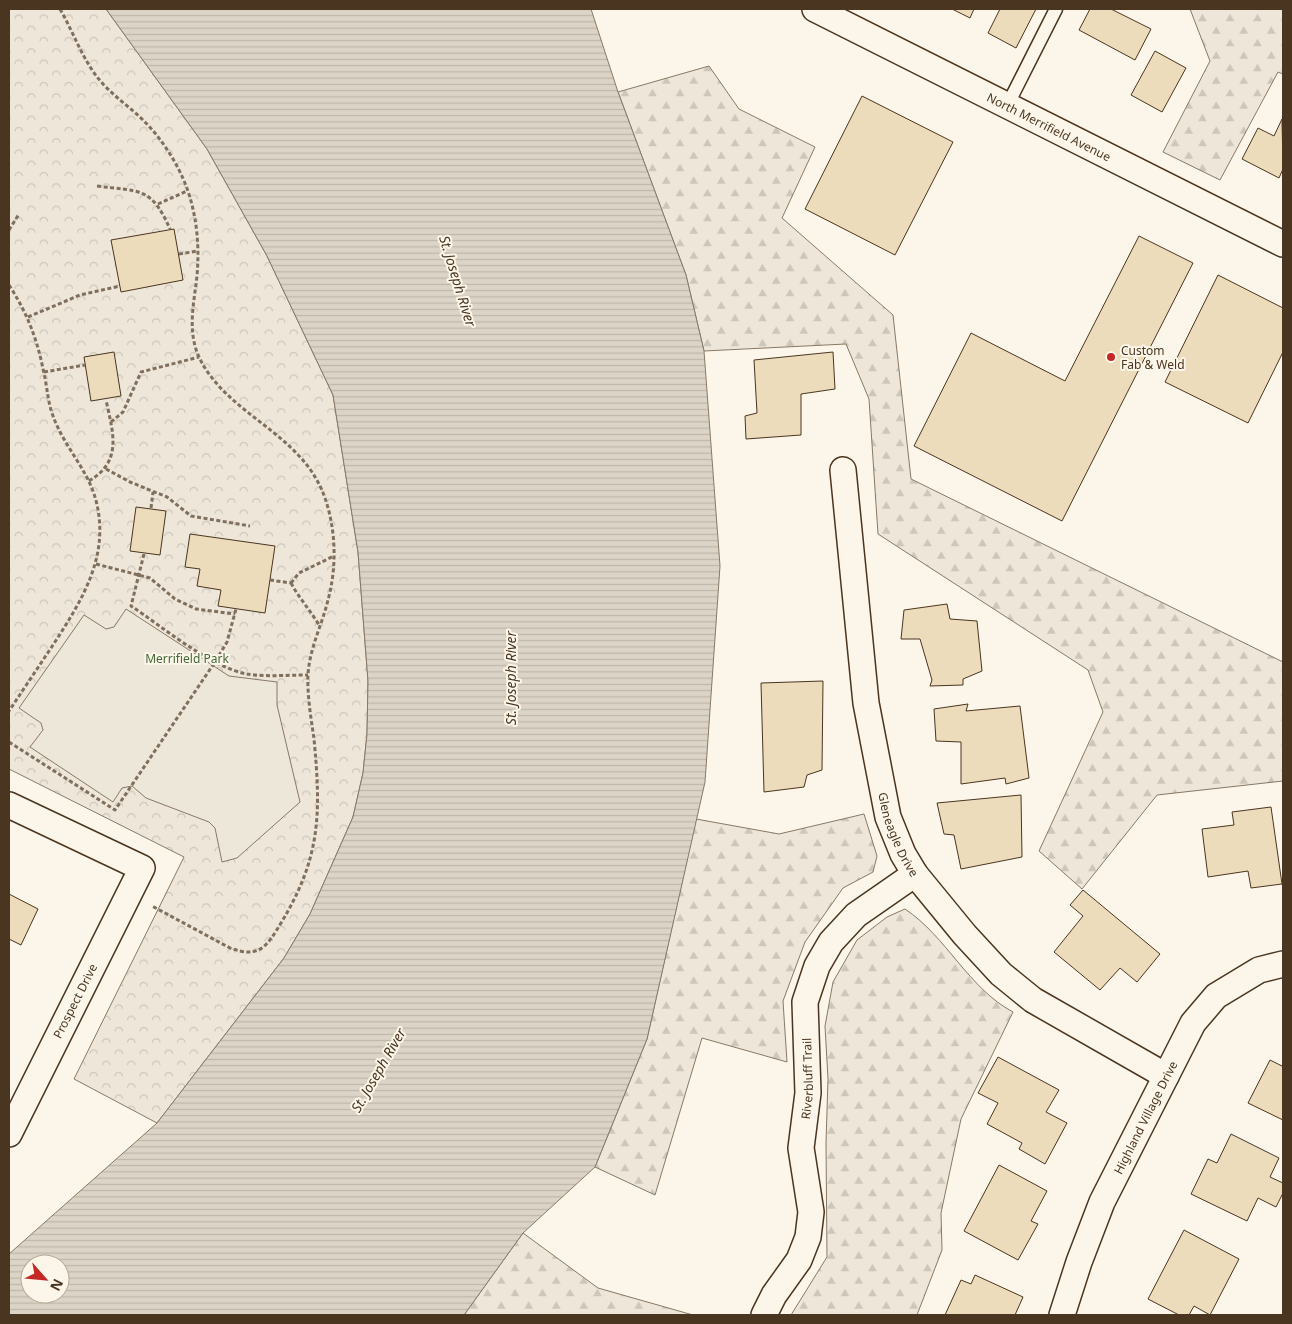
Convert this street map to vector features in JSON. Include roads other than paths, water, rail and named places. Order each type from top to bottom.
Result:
[{"type":"street","name":"North Merrifield Avenue","points":[[816,9],[1283,244]]},
{"type":"street","name":"Gleneagle Drive","points":[[843,470],[866,703],[876,763],[888,817],[903,854],[915,874],[965,935],[1001,974],[1033,1000],[1166,1076]]},
{"type":"street","name":"Prospect Drive","points":[[9,805],[142,868],[9,1134]]},
{"type":"street","name":"Riverbluff Trail","points":[[764,1315],[774,1295],[799,1260],[808,1237],[811,1212],[802,1148],[808,1093],[805,1002],[817,966],[831,942],[856,915],[915,874]]},
{"type":"street","name":"Highland Village Drive","points":[[1062,1315],[1078,1262],[1102,1202],[1193,1023],[1216,996],[1259,970],[1283,964]]},
{"type":"lane","points":[[1007,106],[1056,9]]},
{"type":"water","name":"St. Joseph River","points":[[106,9],[591,9],[618,92],[686,275],[704,351],[720,566],[705,782],[647,1039],[595,1167],[523,1233],[464,1315],[9,1315],[9,1254],[157,1123],[284,958],[310,914],[353,817],[363,773],[367,734],[368,681],[358,552],[333,395],[267,256],[207,149]]},
{"type":"place","name":"Custom Fab & Weld","points":[[1111,357]]},
{"type":"park label","name":"Merrifield Park","points":[[187,658]]}]
